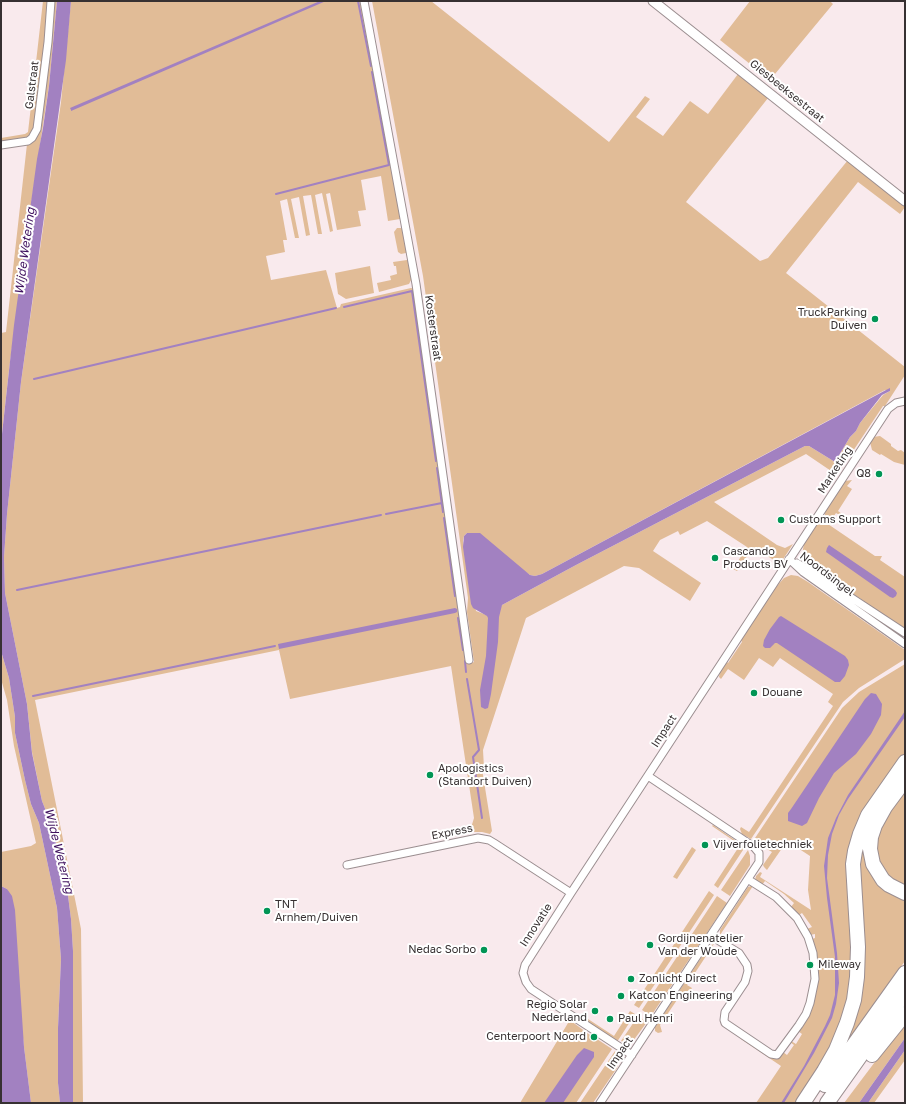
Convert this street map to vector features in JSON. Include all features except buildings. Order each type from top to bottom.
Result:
[{"type":"highway","points":[[803,1103],[836,1050],[847,1023],[854,1000],[857,977],[858,947],[853,864],[860,834],[868,815],[905,762]]},
{"type":"highway","points":[[905,780],[885,807],[875,825],[871,837],[870,848],[873,864],[883,880],[889,885],[905,893]]},
{"type":"highway","points":[[813,1103],[905,973]]},
{"type":"highway","points":[[827,1103],[905,993]]},
{"type":"highway","points":[[833,1103],[905,1014]]},
{"type":"street","name":"Galstraat","points":[[1,145],[28,141],[35,134],[37,129],[51,1]]},
{"type":"street","name":"Kosterstraat","points":[[364,1],[416,284],[469,660]]},
{"type":"street","name":"Giesbeeksestraat","points":[[653,1],[905,201]]},
{"type":"street","name":"Marketing","points":[[789,559],[888,409],[905,401]]},
{"type":"street","name":"Noordsingel","points":[[789,559],[806,568],[905,633]]},
{"type":"street","name":"Noordsingel","points":[[789,559],[803,572],[905,644]]},
{"type":"street","name":"Impact","points":[[600,1103],[749,880],[759,862],[759,853],[754,847],[648,776],[789,559]]},
{"type":"street","name":"Innovatie","points":[[632,1055],[531,989],[526,982],[524,973],[525,965],[571,892],[648,776]]},
{"type":"street","name":"Express","points":[[347,865],[478,838],[489,840],[571,892]]},
{"type":"street","points":[[711,936],[739,954],[747,965],[748,972],[745,982],[725,1012],[725,1023],[771,1054],[777,1054],[806,1014],[815,979],[813,955],[808,937],[797,918],[776,897],[749,880]]},
{"type":"shaded area","points":[[43,1],[49,1],[35,128],[27,138],[1,143],[1,138],[25,134],[28,132]]},
{"type":"shaded area","points":[[54,1],[57,1],[49,86],[29,218],[1,443],[1,333],[6,332],[27,144],[34,141],[37,137],[42,121]]},
{"type":"shaded area","points":[[71,1],[363,1],[402,215],[400,219],[388,221],[381,176],[361,180],[366,210],[358,211],[361,226],[337,230],[330,193],[326,194],[333,231],[330,232],[322,193],[315,195],[322,234],[318,234],[311,195],[303,196],[310,235],[306,236],[299,197],[291,199],[299,238],[295,238],[287,199],[280,201],[287,240],[283,240],[285,252],[266,256],[271,280],[326,270],[337,308],[340,307],[341,304],[411,288],[415,289],[469,664],[474,662],[467,612],[468,598],[423,276],[372,1],[431,1],[609,142],[645,96],[650,99],[636,117],[663,136],[690,101],[708,114],[738,74],[768,98],[686,202],[760,261],[768,258],[848,160],[905,204],[905,207],[900,214],[858,182],[786,273],[905,367],[905,375],[885,406],[883,406],[837,475],[806,454],[714,502],[777,545],[785,548],[793,544],[780,564],[753,547],[737,571],[733,569],[747,547],[707,521],[680,535],[678,531],[660,540],[653,551],[701,583],[690,601],[639,568],[624,566],[526,618],[483,750],[484,768],[482,769],[492,831],[490,834],[470,831],[474,818],[451,666],[290,699],[279,650],[35,700],[81,929],[83,1103],[73,1103],[73,951],[67,888],[52,826],[42,801],[32,752],[27,704],[5,593],[4,557],[21,382],[61,102]],"holes":[[[885,390],[890,391],[883,395],[860,423],[835,462],[809,446],[805,446],[576,565],[502,605],[489,616],[476,611],[463,541],[464,536],[467,533],[530,575],[535,576],[542,574]]]},
{"type":"shaded area","points":[[750,1],[830,1],[833,4],[770,80],[720,40]]},
{"type":"shaded area","points":[[397,228],[404,230],[408,251],[406,253],[401,254],[398,252],[394,232]]},
{"type":"shaded area","points":[[410,261],[412,278],[409,284],[379,292],[377,283],[391,280],[390,276],[397,274],[396,266],[394,266],[393,262]]},
{"type":"shaded area","points":[[370,266],[374,293],[346,299],[338,294],[335,273]]},
{"type":"shaded area","points":[[880,436],[898,451],[901,450],[905,453],[905,465],[894,462],[872,450],[870,442],[873,437]]},
{"type":"shaded area","points":[[852,480],[847,486],[852,489],[838,511],[842,514],[841,516],[836,513],[831,520],[825,515],[825,512],[845,481]]},
{"type":"shaded area","points":[[822,520],[875,556],[882,556],[880,560],[905,577],[905,631],[861,599],[807,566],[803,557],[804,544],[819,521]]},
{"type":"shaded area","points":[[791,575],[798,576],[808,582],[905,650],[905,659],[859,688],[843,702],[751,839],[742,834],[740,829],[741,827],[749,832],[833,706],[828,702],[833,694],[780,658],[773,667],[759,658],[744,680],[728,669],[721,679],[719,677],[720,671],[727,662],[728,663],[742,642],[741,640],[776,587],[784,578]]},
{"type":"shaded area","points":[[1,651],[9,678],[15,717],[15,733],[25,780],[31,804],[39,823],[57,908],[61,959],[58,1028],[58,1083],[60,1103],[31,1103],[7,889],[1,886],[1,852],[31,846],[36,843],[14,746],[7,700],[1,679]]},
{"type":"shaded area","points":[[905,664],[905,753],[867,807],[852,932],[852,983],[836,1037],[797,1103],[756,1103],[781,1066],[741,1039],[742,1038],[769,1056],[783,1052],[787,1055],[794,1045],[790,1042],[791,1041],[796,1044],[802,1034],[798,1031],[813,1005],[817,989],[818,966],[812,939],[815,938],[815,934],[810,935],[807,929],[812,927],[802,913],[799,915],[791,907],[794,903],[784,894],[765,881],[762,885],[755,880],[756,876],[760,872],[762,873],[760,877],[811,910],[808,890],[810,856],[787,841],[767,870],[763,865],[772,852],[753,841],[842,708],[859,692]]},
{"type":"shaded area","points":[[905,788],[905,888],[893,882],[879,865],[875,845],[883,821]]},
{"type":"shaded area","points":[[713,825],[745,847],[718,888],[714,885],[740,845],[712,826]]},
{"type":"shaded area","points":[[862,839],[867,851],[905,896],[905,961],[816,1087],[850,1023]]},
{"type":"shaded area","points":[[692,847],[696,850],[677,879],[673,877]]},
{"type":"shaded area","points":[[748,850],[750,865],[730,896],[721,890]]},
{"type":"shaded area","points":[[753,886],[720,935],[720,930],[748,887]]},
{"type":"shaded area","points":[[709,891],[714,895],[639,1008],[634,1005]]},
{"type":"shaded area","points":[[717,896],[727,903],[651,1016],[642,1010]]},
{"type":"shaded area","points":[[714,944],[687,985],[692,988],[684,1000],[679,997],[660,1025],[662,1032],[658,1033],[655,1031],[655,1027],[709,946]]},
{"type":"shaded area","points":[[630,1011],[635,1014],[617,1042],[585,1020],[585,1017],[614,1036]]},
{"type":"shaded area","points":[[638,1016],[647,1022],[633,1041],[626,1043],[621,1041]]},
{"type":"shaded area","points":[[571,1021],[590,1036],[612,1049],[576,1103],[520,1103],[568,1023]]},
{"type":"shaded area","points":[[905,1022],[905,1038],[859,1103],[844,1103]]},
{"type":"shaded area","points":[[905,1050],[905,1060],[874,1103],[868,1103]]},
{"type":"shaded area","points":[[615,1051],[619,1059],[617,1068],[593,1103],[580,1103]]},
{"type":"water","name":"Wijde Wetering","points":[[57,1],[71,1],[66,60],[21,382],[4,557],[5,593],[27,704],[32,753],[42,801],[52,826],[67,888],[71,919],[73,951],[73,1103],[60,1103],[58,1083],[58,1028],[61,959],[57,908],[39,823],[31,804],[25,780],[15,733],[15,717],[9,678],[1,651],[1,443],[14,325],[37,159],[49,86]]},
{"type":"water","points":[[320,1],[326,1],[71,111],[70,108]]},
{"type":"water","points":[[890,388],[890,391],[882,395],[860,423],[835,462],[809,446],[805,446],[502,605],[499,617],[498,642],[491,694],[488,708],[485,709],[481,707],[480,690],[486,656],[488,618],[473,608],[471,604],[463,547],[464,536],[467,533],[480,533],[530,575],[535,576],[542,574]]},
{"type":"water","points":[[829,545],[895,590],[897,593],[896,596],[893,598],[890,597],[826,552]]},
{"type":"water","points":[[455,608],[457,609],[457,612],[455,613],[279,649],[278,644]]},
{"type":"water","points":[[781,616],[845,656],[849,665],[845,676],[840,682],[835,682],[777,643],[770,648],[765,648],[763,646],[764,640],[770,629]]},
{"type":"water","points":[[871,693],[876,694],[882,704],[881,715],[871,734],[856,754],[834,773],[819,798],[807,823],[802,826],[788,821],[788,813],[865,699]]},
{"type":"water","points":[[905,711],[905,717],[848,799],[839,815],[832,834],[828,855],[827,878],[837,953],[839,983],[836,1004],[832,1018],[814,1053],[784,1103],[781,1103],[804,1066],[825,1026],[830,1015],[835,995],[835,957],[824,866],[828,838],[848,795]]},
{"type":"water","points":[[1,886],[7,889],[12,896],[15,910],[24,1047],[31,1103],[1,1103]]},
{"type":"water","points":[[905,1038],[905,1050],[868,1103],[859,1103]]},
{"type":"water","points":[[584,1048],[594,1052],[594,1057],[563,1103],[544,1103],[577,1055]]},
{"type":"waterway","points":[[358,1],[371,66]]},
{"type":"waterway","points":[[276,194],[389,165],[372,72]]},
{"type":"waterway","points":[[344,307],[412,291],[436,461]]},
{"type":"waterway","points":[[34,379],[336,308]]},
{"type":"waterway","points":[[437,468],[443,512]]},
{"type":"waterway","points":[[386,514],[442,503]]},
{"type":"waterway","points":[[17,590],[381,515]]},
{"type":"waterway","points":[[444,518],[455,596]]},
{"type":"waterway","points":[[458,618],[463,650]]},
{"type":"waterway","points":[[33,696],[275,646]]},
{"type":"waterway","points":[[465,661],[466,672]]},
{"type":"waterway","points":[[467,679],[479,750],[473,757],[482,818]]},
{"type":"place","name":"TruckParking Duiven","points":[[875,319]]},
{"type":"place","name":"Q8","points":[[879,474]]},
{"type":"place","name":"Customs Support","points":[[781,520]]},
{"type":"place","name":"Cascando Products BV","points":[[715,558]]},
{"type":"place","name":"Douane","points":[[754,693]]},
{"type":"place","name":"Apologistics (Standort Duiven)","points":[[430,775]]},
{"type":"place","name":"Vijverfolietechniek","points":[[705,845]]},
{"type":"place","name":"TNT Arnhem/Duiven","points":[[267,911]]},
{"type":"place","name":"Gordijnenatelier Van der Woude","points":[[650,945]]},
{"type":"place","name":"Nedac Sorbo","points":[[484,950]]},
{"type":"place","name":"Mileway","points":[[810,965]]},
{"type":"place","name":"Zonlicht Direct","points":[[631,979]]},
{"type":"place","name":"Katcon Engineering","points":[[621,996]]},
{"type":"place","name":"Regio Solar Nederland","points":[[595,1011]]},
{"type":"place","name":"Paul Henri","points":[[610,1019]]},
{"type":"place","name":"Centerpoort Noord","points":[[594,1037]]}]
